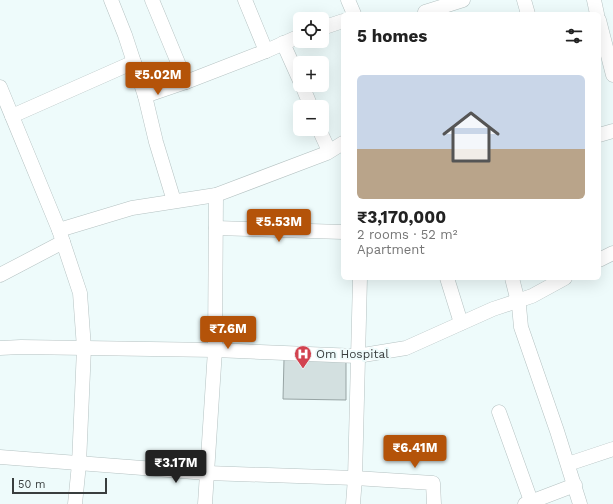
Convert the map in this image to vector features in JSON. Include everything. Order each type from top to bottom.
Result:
[{"type":"street","points":[[111,0],[145,96],[156,142],[174,201]]},
{"type":"street","points":[[152,0],[186,82]]},
{"type":"street","points":[[245,0],[266,51]]},
{"type":"street","points":[[348,0],[353,12]]},
{"type":"street","points":[[424,9],[462,0]]},
{"type":"street","points":[[524,0],[527,12]]},
{"type":"street","points":[[594,0],[597,12]]},
{"type":"street","points":[[329,26],[341,22]]},
{"type":"street","points":[[601,26],[613,75]]},
{"type":"street","points":[[145,96],[186,82],[293,39]]},
{"type":"street","points":[[283,43],[293,65]]},
{"type":"street","points":[[12,116],[134,62]]},
{"type":"street","points":[[0,87],[61,236],[80,293],[84,348],[79,464],[75,504]]},
{"type":"street","points":[[601,134],[613,131]]},
{"type":"street","points":[[322,136],[329,152]]},
{"type":"street","points":[[0,275],[61,236],[132,208],[216,195],[329,152],[341,144]]},
{"type":"street","points":[[205,504],[215,350],[216,195]]},
{"type":"street","points":[[216,228],[341,232]]},
{"type":"street","points":[[601,259],[613,253]]},
{"type":"street","points":[[353,504],[360,280]]},
{"type":"street","points":[[447,280],[462,323]]},
{"type":"street","points":[[513,280],[518,301],[521,327],[568,464],[580,504]]},
{"type":"street","points":[[0,348],[215,350],[357,356],[406,348],[493,309],[532,296],[561,280]]},
{"type":"street","points":[[499,412],[528,502],[575,486]]},
{"type":"street","points":[[568,464],[613,449]]},
{"type":"street","points":[[0,458],[207,473],[355,478],[433,483],[434,504]]},
{"type":"building","points":[[284,359],[346,361],[346,400],[283,399]]},
{"type":"place","name":"Om Hospital","points":[[303,369]]}]
